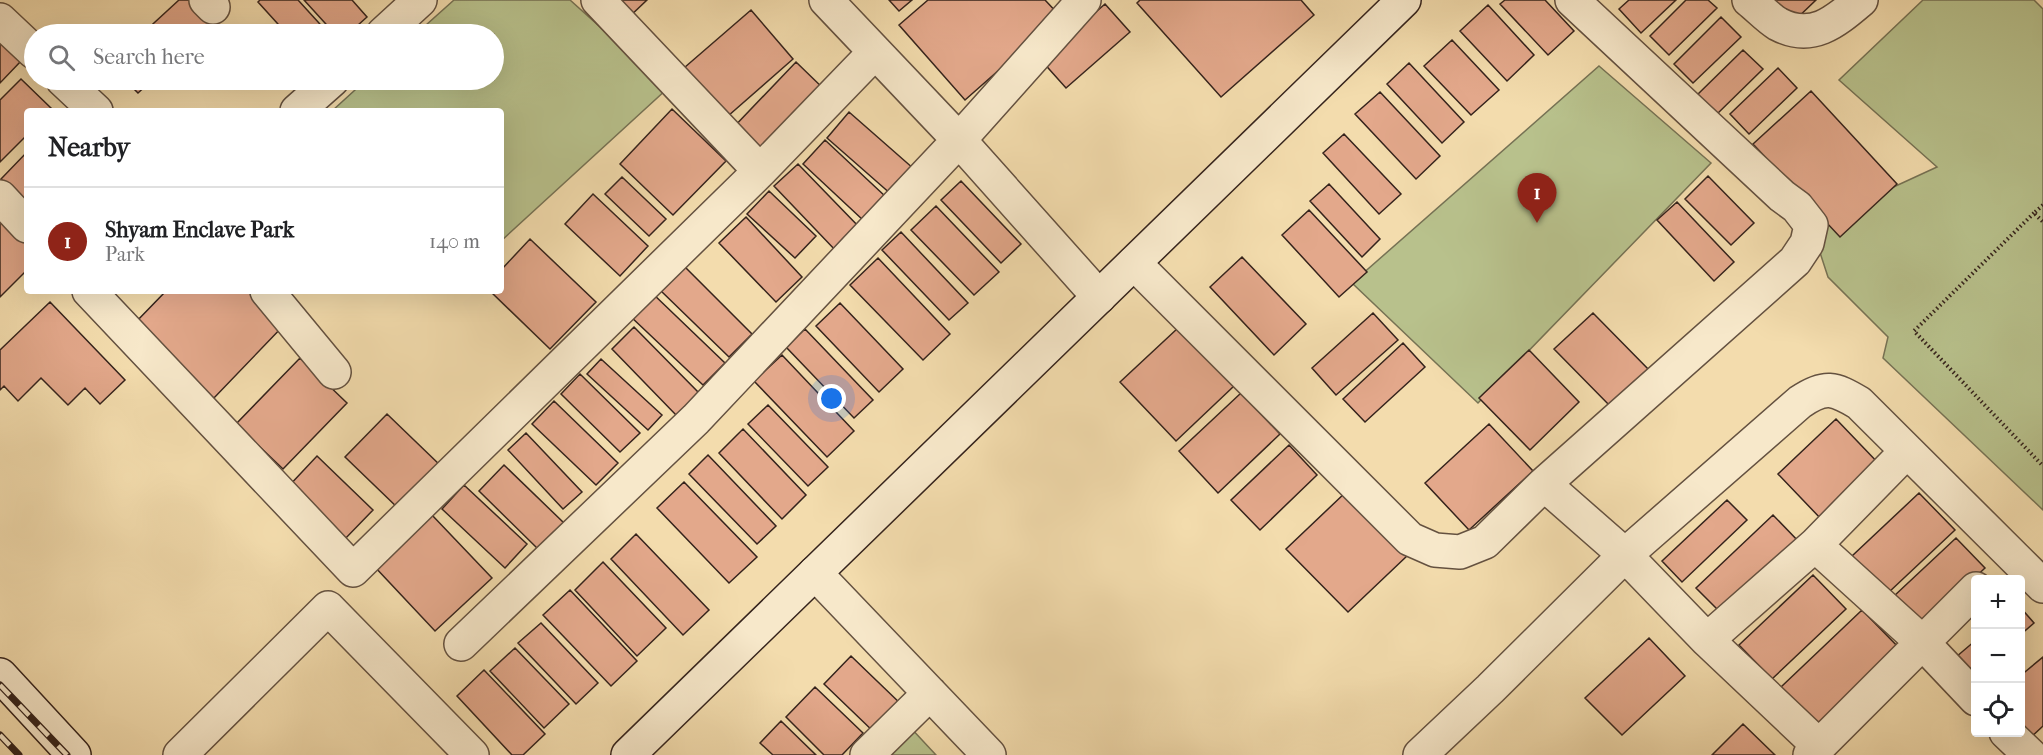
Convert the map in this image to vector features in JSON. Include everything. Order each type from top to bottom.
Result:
[{"type":"street","points":[[598,0],[760,171]]},
{"type":"street","points":[[826,0],[959,140],[1099,297]]},
{"type":"street","points":[[628,755],[1404,0]]},
{"type":"street","points":[[1134,263],[1410,539],[1435,550],[1460,552],[1485,542],[1545,484],[1795,261],[1807,243],[1811,225],[1797,207],[1773,188],[1572,0]]},
{"type":"street","points":[[1749,0],[1777,23],[1799,31],[1819,29],[1835,21],[1861,0]]},
{"type":"street","points":[[461,644],[696,419],[959,140],[1077,2]]},
{"type":"street","points":[[391,24],[408,4]]},
{"type":"street","points":[[0,20],[24,43]]},
{"type":"street","points":[[92,294],[353,570],[760,171],[875,52]]},
{"type":"street","points":[[74,90],[93,108]]},
{"type":"street","points":[[300,108],[321,90]]},
{"type":"street","points":[[0,197],[24,223]]},
{"type":"street","points":[[269,294],[334,372]]},
{"type":"street","points":[[1420,755],[1625,555],[1800,402],[1816,391],[1840,391],[1859,403],[2043,586]]},
{"type":"street","points":[[1707,640],[1815,545],[1907,451]]},
{"type":"street","points":[[1545,484],[1625,555],[1815,751],[1971,594]]},
{"type":"street","points":[[1815,545],[1922,642],[1971,694]]},
{"type":"street","points":[[1989,575],[2011,553]]},
{"type":"street","points":[[815,573],[989,755]]},
{"type":"street","points":[[180,755],[328,608],[472,755]]},
{"type":"street","points":[[0,675],[74,755]]},
{"type":"street","points":[[867,755],[930,693]]},
{"type":"path","points":[[2043,205],[1914,331],[2043,466]]},
{"type":"path","points":[[2034,213],[2043,222]]},
{"type":"green space","points":[[454,0],[570,0],[668,88],[504,238],[504,108],[335,108],[355,90],[504,90],[504,24],[427,24]]},
{"type":"green space","points":[[1923,0],[2034,0],[2043,9],[2043,510],[1883,358],[1888,337],[1828,277],[1811,225],[1937,167],[1839,80]]},
{"type":"green space","points":[[1599,66],[1711,163],[1478,403],[1352,283]]},
{"type":"green space","points":[[909,726],[936,755],[881,755]]},
{"type":"building","points":[[179,0],[189,0],[212,24],[153,24]]},
{"type":"building","points":[[260,0],[298,0],[320,24],[278,24],[258,2]]},
{"type":"building","points":[[304,0],[352,0],[367,17],[359,24],[326,24]]},
{"type":"building","points":[[607,0],[647,0],[627,19]]},
{"type":"building","points":[[889,0],[912,0],[899,11]]},
{"type":"building","points":[[928,0],[1045,0],[1060,16],[965,100],[899,25]]},
{"type":"building","points":[[1140,0],[1301,0],[1314,15],[1221,97],[1137,3]]},
{"type":"building","points":[[1505,0],[1545,0],[1574,31],[1548,55],[1500,4]]},
{"type":"building","points":[[1629,0],[1676,0],[1641,33],[1619,9]]},
{"type":"building","points":[[1686,0],[1708,0],[1717,8],[1669,55],[1650,36]]},
{"type":"building","points":[[1770,0],[1816,0],[1792,23]]},
{"type":"building","points":[[1105,4],[1130,32],[1066,88],[1041,60]]},
{"type":"building","points":[[1488,5],[1534,55],[1507,81],[1460,31]]},
{"type":"building","points":[[751,10],[793,59],[720,123],[677,74]]},
{"type":"building","points":[[1721,17],[1741,37],[1693,83],[1674,64]]},
{"type":"building","points":[[0,40],[21,61],[0,83]]},
{"type":"building","points":[[1452,40],[1499,90],[1471,115],[1424,66]]},
{"type":"building","points":[[1743,50],[1763,69],[1715,116],[1696,96]]},
{"type":"building","points":[[796,62],[827,92],[760,160],[730,131]]},
{"type":"building","points":[[1409,63],[1464,122],[1442,143],[1387,84]]},
{"type":"building","points":[[1778,68],[1797,88],[1749,134],[1730,114]]},
{"type":"building","points":[[21,79],[24,82],[24,90],[32,90],[51,108],[24,108],[24,138],[0,162],[0,100]]},
{"type":"building","points":[[1811,91],[1897,184],[1840,237],[1753,144]]},
{"type":"building","points":[[1380,92],[1440,156],[1416,179],[1355,114]]},
{"type":"building","points":[[672,109],[726,161],[673,215],[620,164]]},
{"type":"building","points":[[849,112],[914,169],[892,195],[827,138]]},
{"type":"building","points":[[1344,134],[1401,194],[1379,214],[1323,153]]},
{"type":"building","points":[[825,140],[886,197],[864,221],[803,164]]},
{"type":"building","points":[[24,155],[24,202],[1,179]]},
{"type":"building","points":[[798,164],[861,229],[837,252],[774,186]]},
{"type":"building","points":[[1708,176],[1754,223],[1731,245],[1685,199]]},
{"type":"building","points":[[622,177],[666,219],[649,236],[605,194]]},
{"type":"building","points":[[961,181],[1021,244],[1001,263],[941,200]]},
{"type":"building","points":[[1329,184],[1380,239],[1362,257],[1310,201]]},
{"type":"building","points":[[769,191],[816,236],[795,258],[747,214]]},
{"type":"building","points":[[593,194],[648,246],[620,276],[565,224]]},
{"type":"building","points":[[1677,202],[1734,262],[1714,281],[1657,220]]},
{"type":"building","points":[[936,206],[999,272],[974,295],[911,230]]},
{"type":"building","points":[[1309,210],[1367,272],[1339,297],[1282,235]]},
{"type":"building","points":[[0,214],[24,237],[24,273],[0,297]]},
{"type":"building","points":[[746,217],[802,277],[776,302],[719,243]]},
{"type":"building","points":[[901,232],[968,303],[949,320],[882,250]]},
{"type":"building","points":[[530,239],[596,302],[550,349],[493,294],[504,294],[504,267]]},
{"type":"building","points":[[1242,257],[1306,324],[1274,355],[1210,287]]},
{"type":"building","points":[[878,258],[950,334],[923,360],[850,285]]},
{"type":"building","points":[[683,265],[752,334],[729,357],[659,289]]},
{"type":"building","points":[[651,292],[725,363],[703,385],[629,315]]},
{"type":"building","points":[[163,294],[253,294],[285,324],[213,399],[134,324]]},
{"type":"building","points":[[50,302],[125,380],[100,404],[85,388],[68,405],[41,378],[18,401],[4,386],[0,390],[0,350]]},
{"type":"building","points":[[840,303],[903,369],[879,392],[816,326]]},
{"type":"building","points":[[1373,313],[1398,340],[1336,395],[1312,368]]},
{"type":"building","points":[[1593,313],[1651,372],[1613,409],[1554,349]]},
{"type":"building","points":[[634,327],[699,393],[676,415],[612,349]]},
{"type":"building","points":[[1178,328],[1234,386],[1176,441],[1120,382]]},
{"type":"building","points":[[805,329],[873,400],[854,418],[786,347]]},
{"type":"building","points":[[1403,343],[1425,367],[1365,422],[1343,399]]},
{"type":"building","points":[[1529,350],[1579,402],[1530,450],[1479,398]]},
{"type":"building","points":[[782,355],[854,431],[827,457],[754,381]]},
{"type":"building","points":[[300,358],[347,403],[283,469],[236,424]]},
{"type":"building","points":[[601,359],[662,415],[648,430],[587,374]]},
{"type":"building","points":[[580,374],[640,433],[620,452],[561,394]]},
{"type":"building","points":[[1241,393],[1280,434],[1218,493],[1179,451]]},
{"type":"building","points":[[554,401],[618,463],[596,485],[532,424]]},
{"type":"building","points":[[768,405],[828,467],[808,486],[748,424]]},
{"type":"building","points":[[387,414],[442,467],[400,510],[345,457]]},
{"type":"building","points":[[1836,419],[1881,466],[1823,521],[1778,474]]},
{"type":"building","points":[[1489,424],[1533,471],[1469,530],[1425,483]]},
{"type":"building","points":[[743,429],[806,495],[782,519],[719,453]]},
{"type":"building","points":[[526,433],[582,492],[563,509],[508,450]]},
{"type":"building","points":[[1289,445],[1317,475],[1260,530],[1231,500]]},
{"type":"building","points":[[708,455],[776,526],[757,544],[689,474]]},
{"type":"building","points":[[317,456],[373,510],[343,541],[287,488]]},
{"type":"building","points":[[504,465],[564,523],[538,549],[479,491]]},
{"type":"building","points":[[684,482],[757,557],[729,583],[657,508]]},
{"type":"building","points":[[464,485],[527,544],[505,568],[442,509]]},
{"type":"building","points":[[1347,491],[1408,555],[1348,612],[1286,549]]},
{"type":"building","points":[[1919,493],[1955,530],[1888,593],[1852,556]]},
{"type":"building","points":[[1727,500],[1747,520],[1682,582],[1662,561]]},
{"type":"building","points":[[431,514],[492,578],[435,631],[374,566]]},
{"type":"building","points":[[1773,515],[1801,544],[1724,616],[1696,588]]},
{"type":"building","points":[[636,534],[709,610],[683,635],[611,559]]},
{"type":"building","points":[[1956,538],[1985,568],[1978,575],[1971,575],[1971,581],[1922,627],[1893,597]]},
{"type":"building","points":[[603,562],[666,628],[637,656],[575,590]]},
{"type":"building","points":[[1813,575],[1846,609],[1772,679],[1739,645]]},
{"type":"building","points":[[570,590],[637,661],[611,686],[543,615]]},
{"type":"building","points":[[1862,610],[1904,653],[1823,730],[1781,687]]},
{"type":"building","points":[[2025,613],[2034,623],[2025,631]]},
{"type":"building","points":[[541,623],[598,683],[576,704],[518,643]]},
{"type":"building","points":[[1649,638],[1685,676],[1622,735],[1585,698]]},
{"type":"building","points":[[1971,644],[1971,674],[1956,657]]},
{"type":"building","points":[[515,648],[569,704],[544,728],[490,671]]},
{"type":"building","points":[[851,656],[904,707],[877,735],[824,684]]},
{"type":"building","points":[[2043,657],[2043,726],[2029,739],[2025,735],[2025,672]]},
{"type":"building","points":[[484,670],[545,734],[523,755],[512,755],[457,696]]},
{"type":"building","points":[[815,687],[863,733],[842,755],[824,755],[786,717]]},
{"type":"building","points":[[781,721],[816,755],[773,755],[760,743]]},
{"type":"building","points":[[1743,724],[1775,755],[1712,755]]},
{"type":"railway","points":[[0,685],[67,755]]},
{"type":"railway","points":[[0,735],[19,755]]},
{"type":"place","name":"Shyam Enclave Park","points":[[1537,223]]}]
